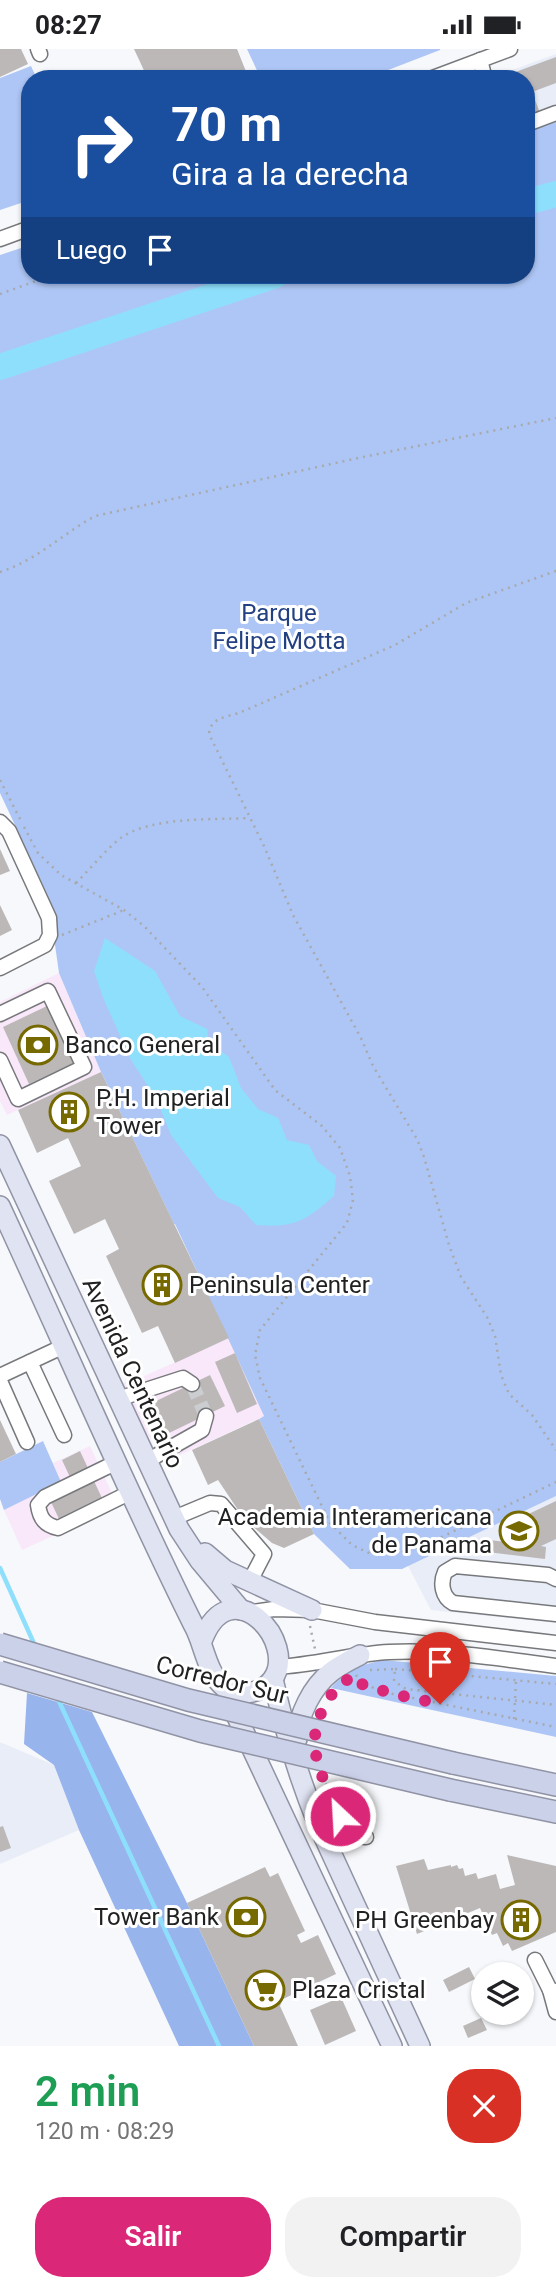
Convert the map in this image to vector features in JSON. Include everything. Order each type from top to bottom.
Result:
[{"type":"highway","name":"Corredor Sur","points":[[0,1644],[188,1700],[556,1785]]},
{"type":"highway","points":[[0,1672],[200,1731],[556,1812]]},
{"type":"main road","name":"Avenida Centenario","points":[[0,1145],[177,1523],[200,1561],[247,1611]]},
{"type":"main road","name":"Avenida Centenario","points":[[0,1206],[202,1641]]},
{"type":"main road","points":[[63,1343],[86,1329]]},
{"type":"main road","points":[[107,1441],[133,1430]]},
{"type":"main road","points":[[177,1523],[225,1570],[312,1609]]},
{"type":"main road","points":[[407,2018],[388,2037],[223,1686],[214,1673],[202,1641],[207,1627],[217,1616],[230,1610],[247,1611],[261,1619],[271,1632],[277,1650],[275,1673],[285,1733],[300,1779],[420,2046]]},
{"type":"main road","points":[[300,1779],[296,1755],[297,1732],[303,1710],[314,1690],[330,1673],[360,1655]]},
{"type":"main road","points":[[223,1686],[235,1692],[249,1693],[262,1688],[275,1673]]},
{"type":"main road","points":[[333,1920],[356,1907]]},
{"type":"street","points":[[454,70],[510,49]]},
{"type":"street","points":[[480,60],[483,70]]},
{"type":"street","points":[[535,121],[556,113]]},
{"type":"street","points":[[0,239],[21,231]]},
{"type":"street","points":[[0,822],[9,831],[49,918],[50,935],[45,945],[0,968]]},
{"type":"street","points":[[0,1014],[48,991],[84,1067],[18,1099],[4,1078],[0,1060]]},
{"type":"street","points":[[27,1442],[0,1379],[63,1343]]},
{"type":"street","points":[[30,1362],[64,1435]]},
{"type":"street","points":[[118,1399],[183,1378],[191,1384]]},
{"type":"street","points":[[147,1461],[202,1430],[206,1416]]},
{"type":"street","points":[[117,1462],[45,1497],[38,1505],[40,1515],[48,1525],[58,1528],[131,1492]]},
{"type":"street","points":[[177,1523],[210,1503],[221,1504],[264,1553],[250,1581]]},
{"type":"street","points":[[556,1579],[548,1575],[455,1566],[445,1572],[443,1589],[453,1603],[556,1614]]},
{"type":"street","points":[[247,1611],[312,1609],[375,1622],[556,1643]]},
{"type":"street","points":[[436,1652],[438,1630]]},
{"type":"street","points":[[275,1673],[360,1655],[391,1652],[436,1652],[556,1665]]},
{"type":"street","points":[[323,1835],[366,1837]]},
{"type":"street","points":[[535,1960],[554,1993],[556,2013]]},
{"type":"path","points":[[0,294],[28,284]]},
{"type":"path","points":[[0,572],[39,555],[95,516],[556,418]]},
{"type":"path","points":[[556,571],[466,603],[395,645],[212,723],[209,734],[293,915],[361,1038],[373,1066],[417,1139],[461,1277],[495,1336],[501,1375],[509,1394],[532,1415],[556,1450]]},
{"type":"path","points":[[0,781],[38,852],[61,875],[124,910],[144,926],[202,987],[275,1090],[323,1126],[340,1148],[351,1176],[353,1200],[346,1223],[260,1330],[255,1355],[260,1378],[330,1523],[352,1545],[371,1554],[394,1554],[423,1546],[556,1482]]},
{"type":"path","points":[[75,883],[119,840],[136,829],[159,823],[250,818]]},
{"type":"path","points":[[50,935],[72,933],[124,910]]},
{"type":"path","points":[[395,1668],[394,1681],[406,1689],[556,1705]]},
{"type":"path","points":[[348,1679],[366,1670],[395,1668],[556,1684]]},
{"type":"path","points":[[356,1675],[362,1684],[393,1694],[556,1727]]},
{"type":"path","points":[[514,1719],[516,1679]]},
{"type":"path","points":[[322,1775],[349,1836]]},
{"type":"shaded area","points":[[556,54],[556,121],[535,128],[535,70],[512,70]]},
{"type":"shaded area","points":[[105,938],[155,971],[180,1016],[207,1029],[209,1042],[229,1057],[241,1088],[258,1109],[278,1118],[287,1140],[309,1145],[317,1161],[336,1176],[334,1196],[299,1221],[269,1226],[256,1225],[240,1207],[218,1198],[171,1135],[157,1100],[131,1060],[104,1000],[94,971]]},
{"type":"shaded area","points":[[59,973],[101,1072],[7,1115],[0,1101],[0,1002]]},
{"type":"shaded area","points":[[229,1338],[264,1416],[167,1461],[141,1426],[120,1384],[142,1377]]},
{"type":"shaded area","points":[[90,1446],[118,1506],[22,1550],[4,1510],[61,1482],[53,1463]]},
{"type":"shaded area","name":"Academia Interamericana de Panama","points":[[556,1496],[556,1623],[431,1610],[408,1566]]},
{"type":"shaded area","points":[[27,1693],[92,1712],[187,1903],[254,2046],[179,2046],[79,1830],[54,1765],[24,1744]]},
{"type":"shaded area","points":[[0,1742],[54,1765],[79,1830],[0,1864]]},
{"type":"green space","points":[[247,49],[440,49],[388,70],[257,70]]},
{"type":"green space","points":[[31,66],[33,70],[21,70],[21,203],[0,210],[0,78]]},
{"type":"green space","name":"Parque Felipe Motta","points":[[556,121],[556,1496],[402,1569],[350,1569],[314,1534],[259,1419],[264,1416],[101,1072],[59,973],[48,896],[0,793],[0,255],[21,248],[21,284],[535,284],[535,128]]},
{"type":"green space","points":[[43,1441],[61,1482],[4,1510],[0,1499],[0,1462]]},
{"type":"green space","points":[[383,1660],[556,1676],[556,1737],[331,1688],[354,1669]]},
{"type":"building","points":[[0,49],[21,49],[28,64],[0,77]]},
{"type":"building","points":[[134,49],[237,49],[245,70],[144,70]]},
{"type":"building","points":[[556,57],[556,83],[535,91],[535,70],[521,70]]},
{"type":"building","points":[[535,100],[540,113],[535,115]]},
{"type":"building","points":[[0,849],[10,871],[0,875]]},
{"type":"building","points":[[0,905],[12,930],[0,936]]},
{"type":"building","name":"Banco General","points":[[47,1006],[73,1063],[29,1084],[3,1027]]},
{"type":"building","points":[[101,1072],[229,1338],[175,1363],[158,1326],[142,1333],[106,1256],[119,1249],[105,1219],[74,1234],[49,1181],[81,1166],[68,1138],[37,1153],[18,1110]]},
{"type":"building","points":[[235,1353],[257,1404],[237,1413],[215,1362]]},
{"type":"building","points":[[210,1375],[225,1406],[167,1434],[152,1403]]},
{"type":"building","points":[[259,1419],[314,1534],[284,1548],[272,1543],[244,1519],[218,1480],[208,1485],[192,1450]]},
{"type":"building","points":[[0,1420],[16,1454],[0,1462]]},
{"type":"building","points":[[80,1451],[108,1511],[60,1521],[51,1502],[76,1490],[62,1460]]},
{"type":"building","points":[[556,1501],[556,1539],[541,1546],[546,1547],[545,1559],[462,1549],[463,1537],[506,1542],[499,1528]]},
{"type":"building","points":[[3,1826],[11,1848],[0,1852],[0,1827]]},
{"type":"building","points":[[507,1855],[556,1866],[556,1932],[512,1951],[508,1943],[503,1946],[497,1933],[492,1935],[480,1908],[417,1934],[396,1866],[424,1859],[428,1870],[457,1865],[459,1869],[463,1868],[465,1876],[476,1873],[478,1879],[496,1874],[500,1889],[515,1885]]},
{"type":"building","points":[[265,1867],[270,1877],[278,1873],[305,1931],[297,1935],[301,1943],[318,1935],[336,1974],[283,1999],[280,2006],[298,2046],[254,2046],[187,1903]]},
{"type":"building","points":[[469,1967],[471,1971],[471,1981],[449,1992],[443,1980]]},
{"type":"building","points":[[341,1997],[356,2031],[325,2045],[310,2010]]},
{"type":"building","points":[[471,2022],[471,2025],[484,2025],[487,2030],[468,2038],[463,2026]]},
{"type":"waterway","points":[[535,200],[556,194]]},
{"type":"waterway","points":[[0,367],[249,284]]},
{"type":"waterway","points":[[0,1568],[36,1648]]},
{"type":"waterway","points":[[57,1697],[219,2046]]},
{"type":"tunnel","points":[[192,1384],[206,1416]]},
{"type":"place","name":"Banco General","points":[[38,1045]]},
{"type":"place","name":"P.H. Imperial Tower","points":[[69,1112]]},
{"type":"place","name":"Peninsula Center","points":[[162,1285]]},
{"type":"place","name":"Academia Interamericana de Panama","points":[[519,1531]]},
{"type":"place","name":"Tower Bank","points":[[246,1917]]},
{"type":"place","name":"PH Greenbay","points":[[521,1920]]},
{"type":"place","name":"Plaza Cristal","points":[[265,1990]]},
{"type":"route","points":[[340,1816],[313,1747],[316,1721],[340,1682],[356,1675],[362,1684],[440,1704]]}]
